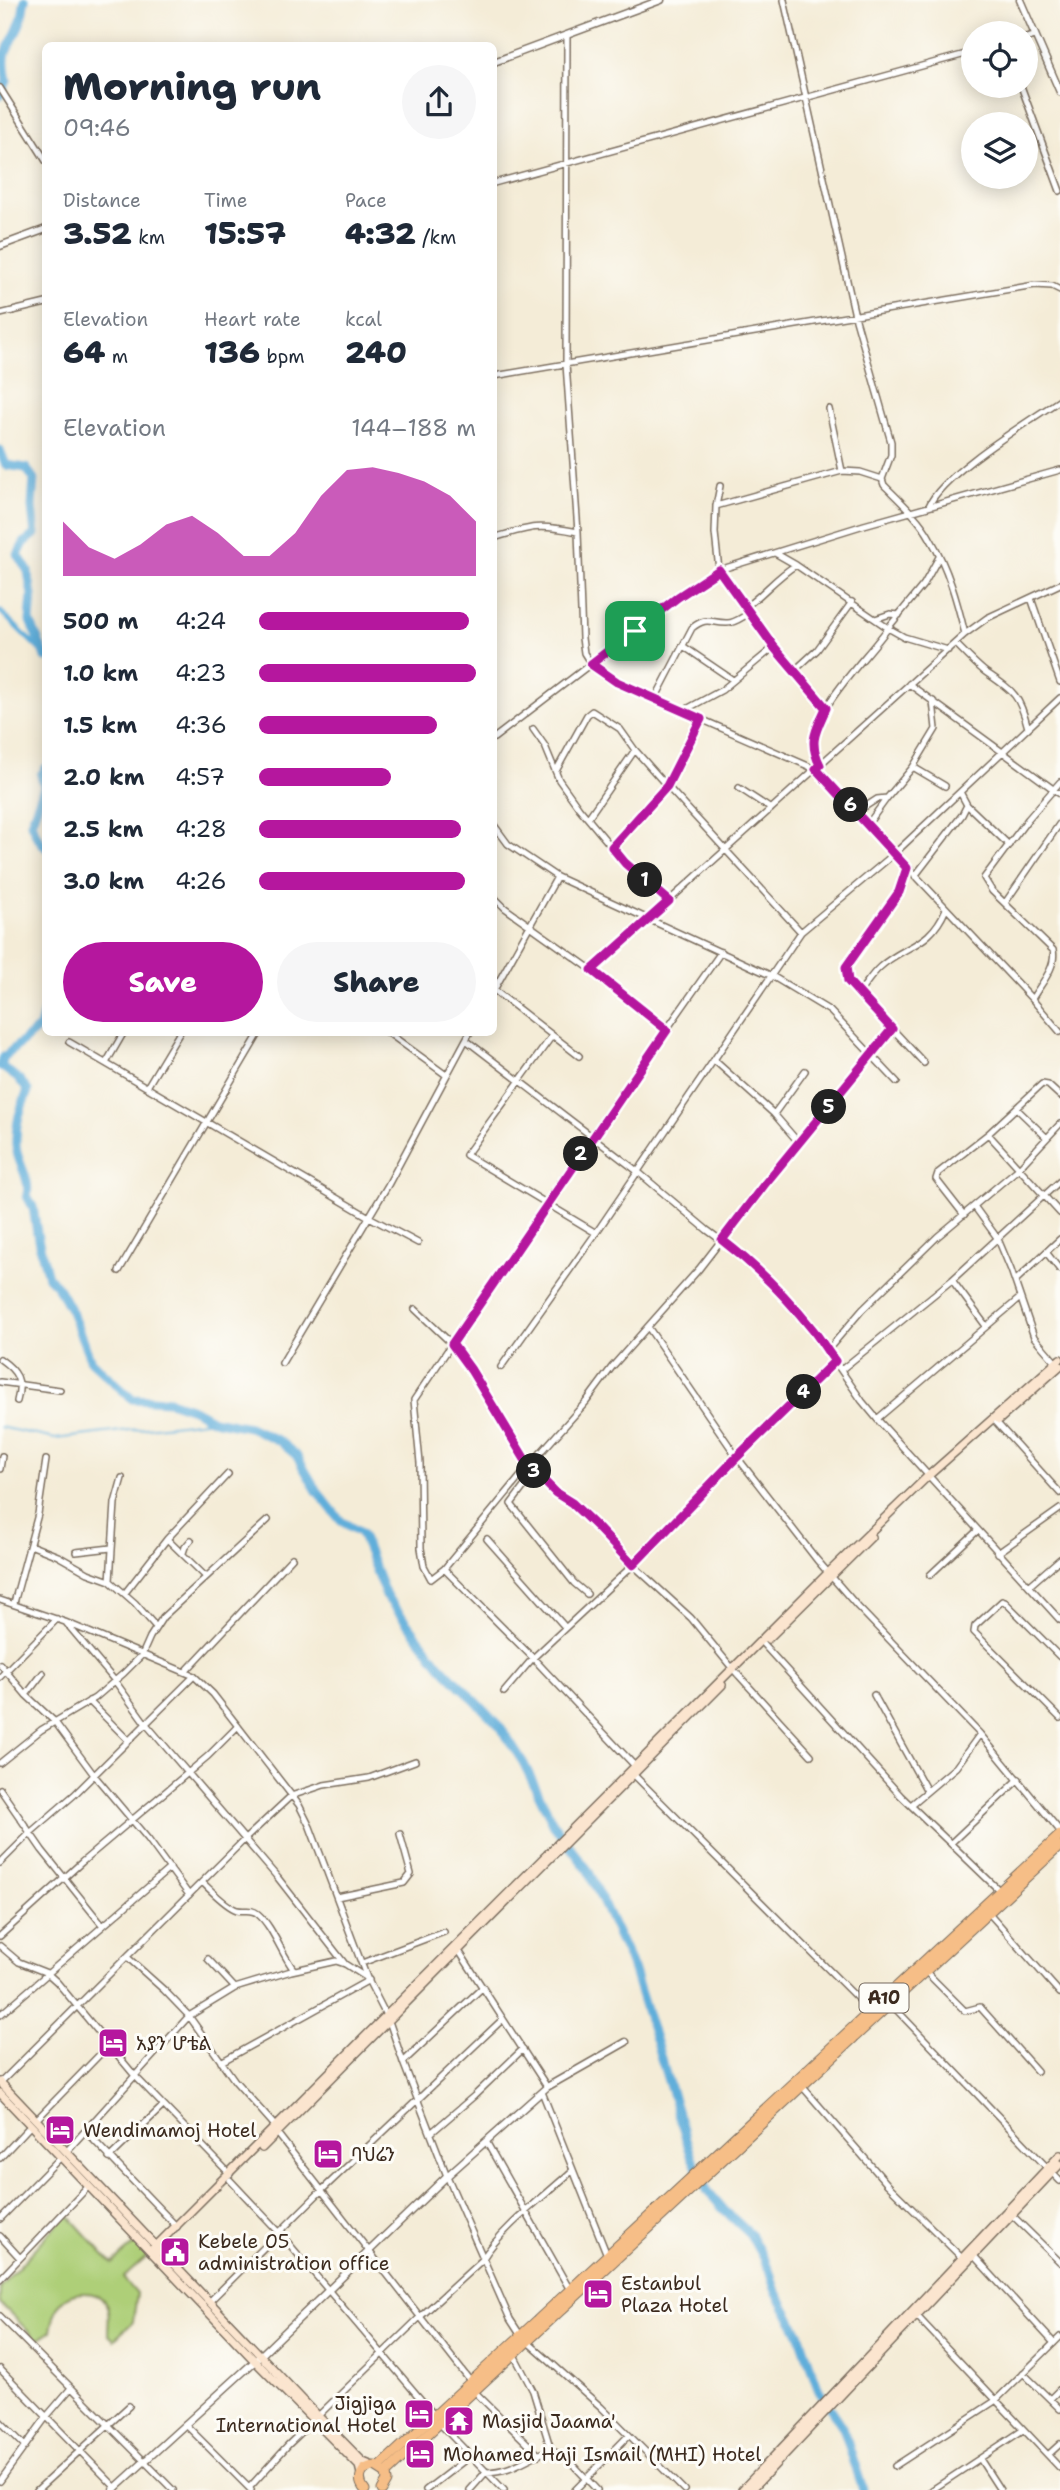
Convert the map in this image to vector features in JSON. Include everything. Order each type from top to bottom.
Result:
[{"type":"highway","name":"A10","points":[[710,2165],[801,2085],[1060,1833]]},
{"type":"highway","name":"A10","points":[[382,2490],[383,2475],[472,2386],[710,2165],[870,2011],[925,1971],[1059,1850]]},
{"type":"highway","name":"A10","points":[[472,2386],[513,2353],[570,2290],[607,2255],[681,2192]]},
{"type":"highway","name":"A10","points":[[360,2484],[367,2467],[383,2475]]},
{"type":"main road","points":[[929,1479],[1059,1364]]},
{"type":"main road","points":[[156,2251],[829,1575],[929,1479],[1059,1364]]},
{"type":"main road","points":[[734,1669],[763,1644],[829,1575]]},
{"type":"main road","points":[[388,2018],[459,1951],[540,1865]]},
{"type":"main road","points":[[0,2082],[34,2123],[359,2466],[360,2484]]},
{"type":"main road","points":[[0,2092],[34,2123]]},
{"type":"main road","points":[[64,2155],[89,2186],[209,2302],[258,2358]]},
{"type":"main road","points":[[742,2490],[1013,2215],[1060,2155]]},
{"type":"main road","points":[[914,2314],[962,2259],[1050,2170],[1060,2164]]},
{"type":"main road","points":[[156,2251],[177,2227],[230,2177]]},
{"type":"main road","points":[[316,2419],[363,2462],[383,2475]]},
{"type":"main road","points":[[751,2490],[809,2423]]},
{"type":"street","points":[[497,61],[661,0]]},
{"type":"street","points":[[784,0],[855,316],[891,442],[891,455],[882,479],[884,485],[930,538],[956,593],[965,634]]},
{"type":"street","points":[[1020,0],[1029,21]]},
{"type":"street","points":[[567,35],[566,364],[584,653],[591,664],[617,682],[818,767]]},
{"type":"street","points":[[1038,43],[1060,92]]},
{"type":"street","points":[[497,182],[961,55]]},
{"type":"street","points":[[0,88],[42,155]]},
{"type":"street","points":[[1025,98],[1060,191]]},
{"type":"street","points":[[0,246],[42,230]]},
{"type":"street","points":[[497,376],[1035,285],[1052,286],[1060,290]]},
{"type":"street","points":[[0,314],[42,304]]},
{"type":"street","points":[[929,506],[934,494],[960,472],[1060,400]]},
{"type":"street","points":[[828,409],[842,471]]},
{"type":"street","points":[[497,736],[678,597],[719,570],[929,506],[1060,470]]},
{"type":"street","points":[[716,506],[842,471],[860,472],[882,479]]},
{"type":"street","points":[[720,486],[715,533],[719,570],[746,611],[826,708]]},
{"type":"street","points":[[497,537],[529,527],[549,526],[578,532]]},
{"type":"street","points":[[774,552],[888,628],[904,637],[948,650]]},
{"type":"street","points":[[939,556],[923,584],[826,708],[813,751],[818,767],[857,812],[1060,1032]]},
{"type":"street","points":[[655,699],[692,628],[700,622],[712,620],[727,623],[746,611],[783,573],[796,565]]},
{"type":"street","points":[[592,970],[965,634],[986,618],[1060,584]]},
{"type":"street","points":[[1031,598],[1060,682]]},
{"type":"street","points":[[794,671],[817,650],[852,602]]},
{"type":"street","points":[[876,619],[890,614],[899,615]]},
{"type":"street","points":[[955,643],[976,665],[1014,693],[1022,706],[1028,728]]},
{"type":"street","points":[[682,646],[733,680]]},
{"type":"street","points":[[683,711],[722,690],[774,647]]},
{"type":"street","points":[[909,684],[1060,794]]},
{"type":"street","points":[[501,1367],[596,1233],[801,932],[894,854],[1060,698]]},
{"type":"street","points":[[868,824],[913,767],[936,729],[933,701]]},
{"type":"street","points":[[556,771],[587,715],[592,711],[620,729],[667,786],[801,932]]},
{"type":"street","points":[[612,847],[667,786],[701,719]]},
{"type":"street","points":[[533,729],[545,746],[559,780],[588,818],[625,863],[669,901]]},
{"type":"street","points":[[588,818],[635,750]]},
{"type":"street","points":[[913,767],[945,786]]},
{"type":"street","points":[[1032,999],[1053,965],[1053,950],[986,884],[984,878],[1060,782]]},
{"type":"street","points":[[739,788],[771,809]]},
{"type":"street","points":[[960,792],[967,805],[1009,845]]},
{"type":"street","points":[[857,812],[877,799],[887,798]]},
{"type":"street","points":[[915,876],[954,827],[967,805]]},
{"type":"street","points":[[1005,903],[1060,822]]},
{"type":"street","points":[[497,829],[508,844],[558,877],[772,976],[830,1011],[897,1082]]},
{"type":"street","points":[[907,868],[894,900],[846,967],[848,981],[924,1063]]},
{"type":"street","points":[[497,984],[558,877]]},
{"type":"street","points":[[497,900],[592,970],[667,1030]]},
{"type":"street","points":[[859,993],[881,965],[932,933],[946,909]]},
{"type":"street","points":[[721,952],[592,1136],[414,1400],[420,1463],[421,1548],[424,1566],[431,1578],[444,1569],[586,1402],[612,1367],[650,1330],[892,1029]]},
{"type":"street","points":[[497,992],[579,1056]]},
{"type":"street","points":[[106,1063],[122,1036]]},
{"type":"street","points":[[147,1087],[178,1036]]},
{"type":"street","points":[[118,1272],[258,1036]]},
{"type":"street","points":[[392,1036],[446,1076]]},
{"type":"street","points":[[282,1363],[369,1217],[468,1036]]},
{"type":"street","points":[[552,1036],[466,1155],[596,1233]]},
{"type":"street","points":[[466,1040],[749,1261],[814,1331],[877,1419],[1060,1620]]},
{"type":"street","points":[[69,1042],[418,1243]]},
{"type":"street","points":[[714,1060],[774,1114],[799,1143]]},
{"type":"street","points":[[774,1114],[805,1071]]},
{"type":"street","points":[[964,1215],[936,1176],[988,1134],[1042,1084],[1048,1084],[1060,1096]]},
{"type":"street","points":[[1016,1108],[1047,1138]]},
{"type":"street","points":[[827,1351],[862,1310],[937,1237],[1018,1169],[1060,1124]]},
{"type":"street","points":[[988,1134],[1060,1213]]},
{"type":"street","points":[[841,1370],[952,1280],[1060,1181]]},
{"type":"street","points":[[974,1206],[998,1239],[1034,1337],[1059,1364]]},
{"type":"street","points":[[1015,1281],[1060,1239]]},
{"type":"street","points":[[1046,1252],[1060,1269]]},
{"type":"street","points":[[952,1280],[986,1326]]},
{"type":"street","points":[[877,1419],[1020,1298]]},
{"type":"street","points":[[415,1308],[452,1344],[471,1370],[529,1466],[556,1493],[572,1503],[633,1565],[691,1618],[811,1755]]},
{"type":"street","points":[[650,1330],[737,1457],[829,1575],[980,1734],[1060,1833]]},
{"type":"street","points":[[0,1359],[20,1377],[17,1401]]},
{"type":"street","points":[[504,1692],[533,1658],[633,1565],[835,1361]]},
{"type":"street","points":[[0,1382],[61,1390]]},
{"type":"street","points":[[996,1422],[1060,1493]]},
{"type":"street","points":[[0,1469],[2,1456]]},
{"type":"street","points":[[14,1603],[38,1514],[46,1460]]},
{"type":"street","points":[[535,1472],[511,1504],[574,1583],[587,1594]]},
{"type":"street","points":[[125,1593],[167,1539],[228,1474]]},
{"type":"street","points":[[110,1581],[115,1503],[122,1478]]},
{"type":"street","points":[[998,1553],[1060,1509]]},
{"type":"street","points":[[0,1763],[41,1730],[89,1702],[115,1681],[142,1655],[163,1617],[268,1520]]},
{"type":"street","points":[[930,1575],[977,1531]]},
{"type":"street","points":[[167,1539],[206,1577]]},
{"type":"street","points":[[487,1539],[565,1627]]},
{"type":"street","points":[[183,1553],[191,1541]]},
{"type":"street","points":[[30,1545],[110,1581],[125,1593],[156,1627]]},
{"type":"street","points":[[76,1552],[111,1548]]},
{"type":"street","points":[[186,1671],[292,1558]]},
{"type":"street","points":[[1029,1586],[1060,1559]]},
{"type":"street","points":[[444,1569],[533,1658],[632,1770],[870,2011]]},
{"type":"street","points":[[0,1600],[65,1622],[186,1671],[213,1694],[238,1726],[291,1796],[310,1827],[368,1979],[388,2018],[447,2176],[510,2319],[524,2338],[684,2490]]},
{"type":"street","points":[[1060,1657],[1005,1602],[1002,1601],[975,1626],[974,1632],[1060,1718]]},
{"type":"street","points":[[0,1677],[57,1619]]},
{"type":"street","points":[[65,1622],[115,1681],[146,1724],[322,1931],[345,1964]]},
{"type":"street","points":[[763,1644],[852,1744],[1000,1891]]},
{"type":"street","points":[[0,1664],[26,1695],[55,1722],[94,1776],[189,1895]]},
{"type":"street","points":[[26,1695],[43,1673]]},
{"type":"street","points":[[0,1863],[94,1776],[194,1676]]},
{"type":"street","points":[[874,1695],[927,1791]]},
{"type":"street","points":[[89,1702],[129,1741]]},
{"type":"street","points":[[1054,1713],[1060,1707]]},
{"type":"street","points":[[0,1936],[131,1819],[188,1773],[238,1726]]},
{"type":"street","points":[[911,1804],[956,1767],[980,1734]]},
{"type":"street","points":[[0,2082],[291,1796],[324,1785],[369,1778],[415,1761]]},
{"type":"street","points":[[951,1843],[1019,1779]]},
{"type":"street","points":[[0,1789],[30,1833],[103,1926]]},
{"type":"street","points":[[337,1897],[408,1879],[411,1874],[400,1835]]},
{"type":"street","points":[[0,2015],[170,1868]]},
{"type":"street","points":[[202,1882],[236,1910],[252,1910],[258,1914],[271,1928],[285,1958],[294,1970]]},
{"type":"street","points":[[988,1912],[1060,1993]]},
{"type":"street","points":[[362,1964],[444,1932]]},
{"type":"street","points":[[0,1946],[19,1962],[47,1973],[135,2076],[279,2232],[437,2420],[504,2490]]},
{"type":"street","points":[[459,1951],[523,2049],[544,2089],[607,2255]]},
{"type":"street","points":[[127,1957],[189,2017],[472,2386],[539,2455]]},
{"type":"street","points":[[208,1959],[235,1988]]},
{"type":"street","points":[[0,2219],[64,2155],[189,2017],[235,1988],[294,1970],[336,1961],[368,1979]]},
{"type":"street","points":[[925,1971],[965,2011],[979,2007],[1037,2071]]},
{"type":"street","points":[[221,2062],[368,1979]]},
{"type":"street","points":[[403,2062],[482,1987]]},
{"type":"street","points":[[887,2000],[1060,2181]]},
{"type":"street","points":[[209,2302],[321,2191],[503,2019]]},
{"type":"street","points":[[0,2369],[114,2489],[258,2358],[447,2176],[487,2143],[544,2089],[626,2042]]},
{"type":"street","points":[[0,2158],[109,2045]]},
{"type":"street","points":[[430,2133],[523,2049]]},
{"type":"street","points":[[801,2085],[888,2185],[962,2259]]},
{"type":"street","points":[[109,2158],[163,2106]]},
{"type":"street","points":[[85,2131],[177,2227]]},
{"type":"street","points":[[487,2143],[570,2290]]},
{"type":"street","points":[[239,2490],[248,2487],[288,2445],[573,2170]]},
{"type":"street","points":[[0,2279],[89,2186]]},
{"type":"street","points":[[1013,2215],[1060,2262]]},
{"type":"street","points":[[0,2236],[20,2258]]},
{"type":"street","points":[[974,2256],[1054,2343]]},
{"type":"street","points":[[914,2314],[1060,2468]]},
{"type":"street","points":[[0,2316],[173,2490]]},
{"type":"street","points":[[895,2466],[995,2400],[1060,2337]]},
{"type":"street","points":[[513,2353],[533,2391],[551,2450],[567,2458],[597,2490]]},
{"type":"street","points":[[1023,2373],[1060,2409]]},
{"type":"street","points":[[0,2481],[24,2445],[71,2388]]},
{"type":"street","points":[[1050,2399],[1060,2389]]},
{"type":"street","points":[[37,2490],[129,2406]]},
{"type":"street","points":[[0,2421],[24,2445]]},
{"type":"street","points":[[185,2424],[248,2487]]},
{"type":"street","points":[[932,2490],[1023,2430]]},
{"type":"street","points":[[575,2490],[629,2435]]},
{"type":"street","points":[[1048,2455],[1060,2444]]},
{"type":"street","points":[[470,2490],[486,2472],[516,2467],[551,2450]]},
{"type":"street","points":[[426,2490],[470,2456]]},
{"type":"street","points":[[979,2459],[1000,2490]]},
{"type":"street","points":[[672,2490],[678,2484]]},
{"type":"green space","points":[[67,2214],[112,2264],[136,2243],[148,2256],[123,2278],[137,2294],[133,2322],[114,2340],[108,2334],[109,2317],[106,2304],[100,2297],[90,2293],[78,2293],[63,2300],[56,2310],[51,2331],[37,2340],[0,2303],[0,2287]]},
{"type":"waterway","points":[[0,95],[7,81],[6,54],[17,32],[25,0]]},
{"type":"waterway","points":[[0,450],[6,465],[26,468],[34,479],[32,507],[35,534],[24,543],[18,555],[28,571],[32,595],[30,621],[42,649]]},
{"type":"waterway","points":[[0,611],[42,652]]},
{"type":"waterway","points":[[42,774],[42,779]]},
{"type":"waterway","points":[[42,793],[31,823],[42,843]]},
{"type":"waterway","points":[[42,1020],[40,1027],[4,1057],[1,1066],[20,1080],[28,1091],[19,1118],[16,1139],[17,1152],[27,1183],[27,1196],[33,1207],[48,1277],[57,1286],[71,1311],[91,1361],[132,1399],[169,1401],[193,1409],[213,1420],[249,1427],[279,1441],[296,1455],[317,1491],[341,1521],[361,1533],[386,1596],[440,1665],[500,1726],[523,1762],[555,1827],[588,1870],[633,1968],[691,2155],[707,2190],[750,2234],[769,2269],[775,2289],[799,2333],[819,2391],[843,2427],[863,2490]]},
{"type":"waterway","points":[[0,1427],[55,1439],[213,1420]]},
{"type":"place","name":"አያን ሆቴል","points":[[113,2043]]},
{"type":"place","name":"Wendimamoj Hotel","points":[[60,2130]]},
{"type":"place","name":"ባህሬን","points":[[328,2154]]},
{"type":"place","name":"Kebele 05 administration office","points":[[175,2252]]},
{"type":"place","name":"Estanbul Plaza Hotel","points":[[598,2294]]},
{"type":"place","name":"Jigjiga International Hotel","points":[[419,2414]]},
{"type":"place","name":"Masjid Jaama'","points":[[459,2421]]},
{"type":"place","name":"Mohamed Haji Ismail (MHI) Hotel","points":[[420,2454]]},
{"type":"route","points":[[719,570],[774,647],[826,708],[813,744],[813,751],[820,765],[816,769],[907,868],[899,892],[846,967],[845,973],[848,981],[892,1029],[722,1240],[749,1261],[792,1306],[835,1361],[633,1565],[572,1503],[556,1493],[529,1466],[471,1370],[452,1344],[667,1030],[592,970],[669,901],[625,863],[612,847],[667,786],[701,719],[617,682],[591,664],[635,631],[678,597],[719,570]]}]
